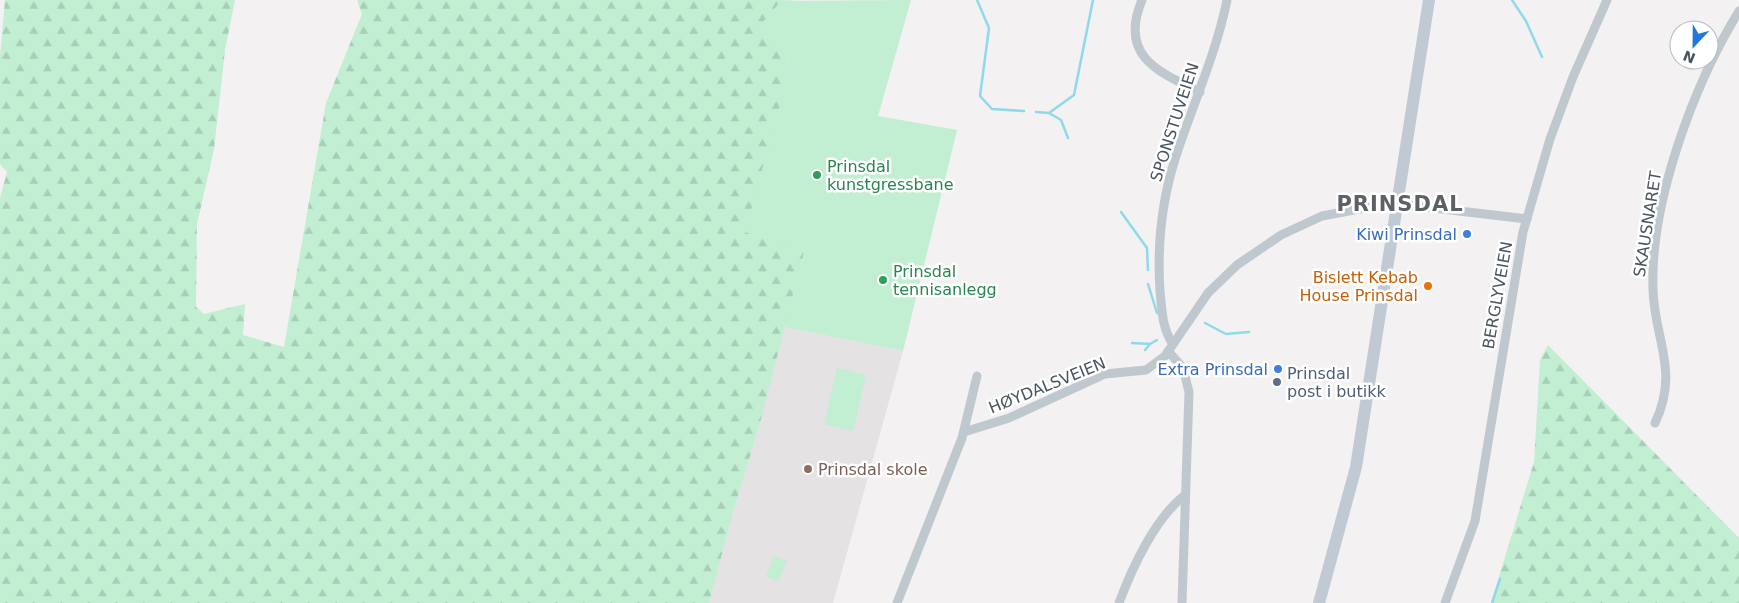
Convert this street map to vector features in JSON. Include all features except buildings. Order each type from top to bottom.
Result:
[{"type":"main road","points":[[1319,603],[1356,468],[1399,203],[1429,0]]},
{"type":"street","points":[[1142,0],[1134,31],[1139,49],[1153,65],[1174,80],[1200,92]]},
{"type":"street","name":"SPONSTUVEIEN","points":[[1182,603],[1189,434],[1188,384],[1179,362],[1170,347],[1165,330],[1158,271],[1164,208],[1176,155],[1215,47],[1227,0]]},
{"type":"street","name":"BERGLYVEIEN","points":[[1445,603],[1475,521],[1517,260],[1527,220],[1553,130],[1606,0]]},
{"type":"street","name":"SKAUSNARET","points":[[1655,423],[1662,403],[1667,367],[1654,308],[1652,287],[1656,246],[1666,186],[1684,127],[1700,88],[1719,46],[1739,11]]},
{"type":"street","name":"HØYDALSVEIEN","points":[[964,432],[1009,418],[1105,374],[1146,370],[1170,347],[1221,279],[1268,242],[1322,216],[1368,206],[1399,203],[1527,220]]},
{"type":"street","points":[[897,603],[964,432],[977,376]]},
{"type":"street","points":[[1119,603],[1152,534],[1165,515],[1185,495]]},
{"type":"shaded area","name":"Prinsdal skole","points":[[784,327],[903,351],[833,603],[709,603],[732,516],[760,423]]},
{"type":"green space","points":[[5,0],[235,0],[225,50],[214,149],[197,224],[196,307],[204,314],[245,304],[243,335],[284,347],[326,103],[362,14],[357,0],[800,0],[781,1],[788,55],[785,86],[804,253],[760,423],[732,516],[709,603],[0,603],[0,198],[7,172],[0,164],[0,57]]},
{"type":"green space","points":[[911,0],[878,116],[957,130],[903,351],[784,327],[804,253],[745,232],[785,86],[788,56],[756,30],[781,1]]},
{"type":"green space","points":[[1548,345],[1739,538],[1739,603],[1491,603],[1534,462],[1540,360]]},
{"type":"green space","points":[[837,368],[866,375],[853,431],[824,424]]},
{"type":"green space","points":[[774,556],[787,561],[778,582],[766,576]]},
{"type":"waterway","points":[[977,0],[989,28],[980,96],[992,109],[1024,111]]},
{"type":"waterway","points":[[1049,113],[1074,95],[1093,0]]},
{"type":"waterway","points":[[1512,0],[1526,21],[1542,57]]},
{"type":"waterway","points":[[1036,112],[1049,113],[1061,120],[1068,138]]},
{"type":"waterway","points":[[1121,212],[1147,248],[1148,270]]},
{"type":"waterway","points":[[1148,284],[1157,313]]},
{"type":"waterway","points":[[1205,323],[1226,334],[1249,332]]},
{"type":"waterway","points":[[1132,343],[1150,344],[1157,340]]},
{"type":"waterway","points":[[1145,350],[1150,344]]},
{"type":"waterway","points":[[1492,603],[1500,579]]},
{"type":"place","name":"Prinsdal kunstgressbane","points":[[817,175]]},
{"type":"place","name":"Kiwi Prinsdal","points":[[1467,234]]},
{"type":"place","name":"Prinsdal tennisanlegg","points":[[883,280]]},
{"type":"place","name":"Bislett Kebab House Prinsdal","points":[[1428,286]]},
{"type":"place","name":"Extra Prinsdal","points":[[1278,369]]},
{"type":"place","name":"Prinsdal post i butikk","points":[[1277,382]]},
{"type":"place","name":"Prinsdal skole","points":[[808,469]]},
{"type":"district","name":"PRINSDAL","points":[[1400,204]]}]
